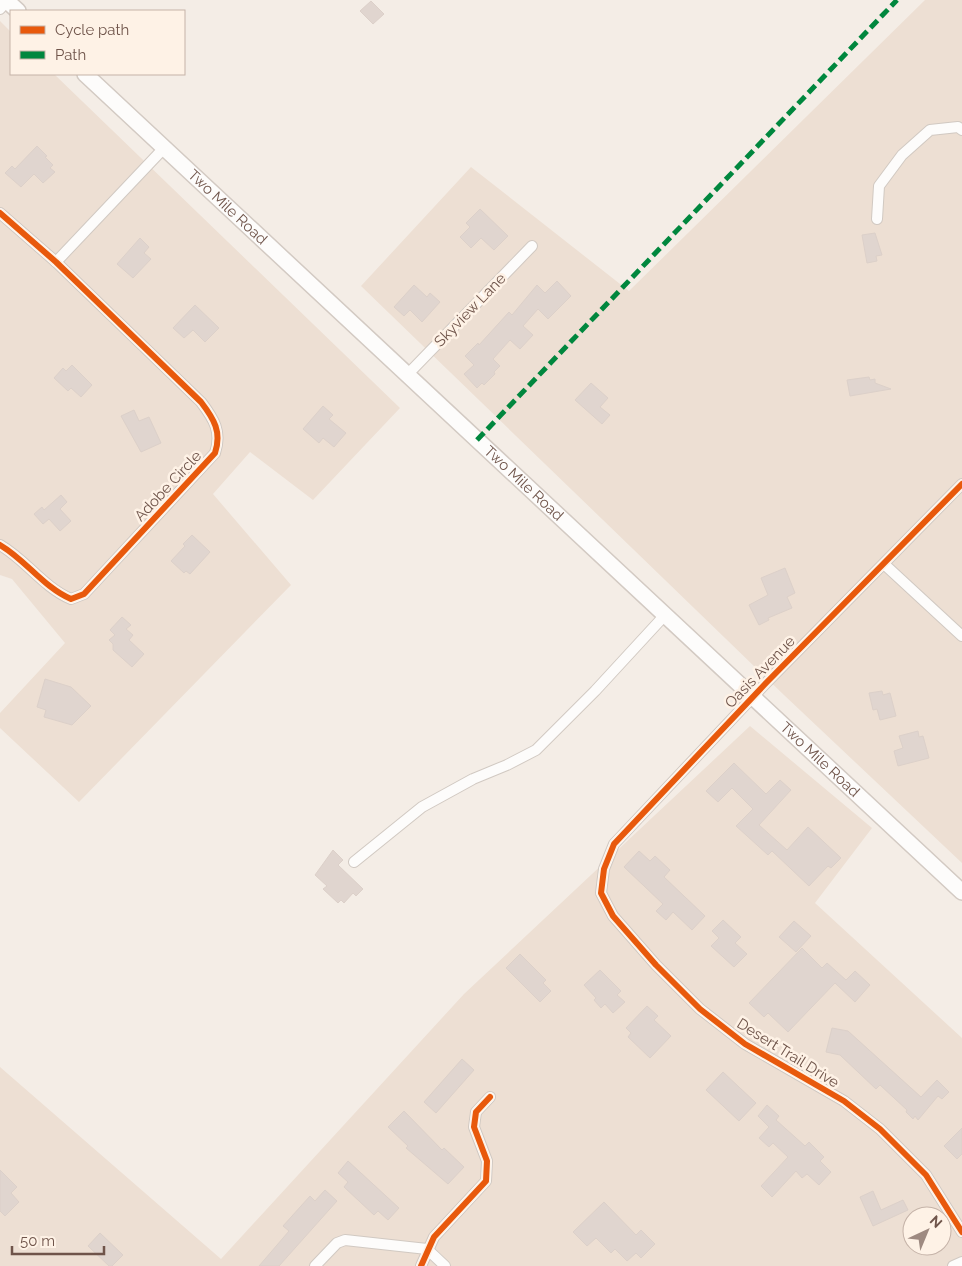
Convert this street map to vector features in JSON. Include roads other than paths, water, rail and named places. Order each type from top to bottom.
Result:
[{"type":"main road","name":"Two Mile Road","points":[[86,75],[962,892]]},
{"type":"street","points":[[877,219],[878,186],[902,155],[930,130],[958,127],[962,130]]},
{"type":"street","points":[[56,262],[164,148]]},
{"type":"street","name":"Adobe Circle","points":[[0,213],[56,262],[201,402],[213,417],[219,432],[219,443],[215,453],[84,594],[71,598],[54,592],[35,572],[0,545]]},
{"type":"street","name":"Skyview Lane","points":[[407,374],[532,246]]},
{"type":"street","name":"Oasis Avenue","points":[[601,893],[604,868],[614,844],[753,698],[962,484]]},
{"type":"street","points":[[884,564],[962,636]]},
{"type":"street","points":[[354,862],[422,807],[474,779],[536,750],[595,691],[665,615]]},
{"type":"street","name":"Desert Trail Drive","points":[[601,893],[613,916],[700,1009],[745,1044],[844,1102],[880,1129],[926,1175],[962,1232]]},
{"type":"street","points":[[421,1266],[434,1237],[486,1181],[487,1161],[474,1127],[476,1112],[490,1097]]},
{"type":"street","points":[[315,1266],[337,1243],[345,1240],[427,1249],[445,1266]]},
{"type":"street","points":[[953,1266],[962,1262]]}]
